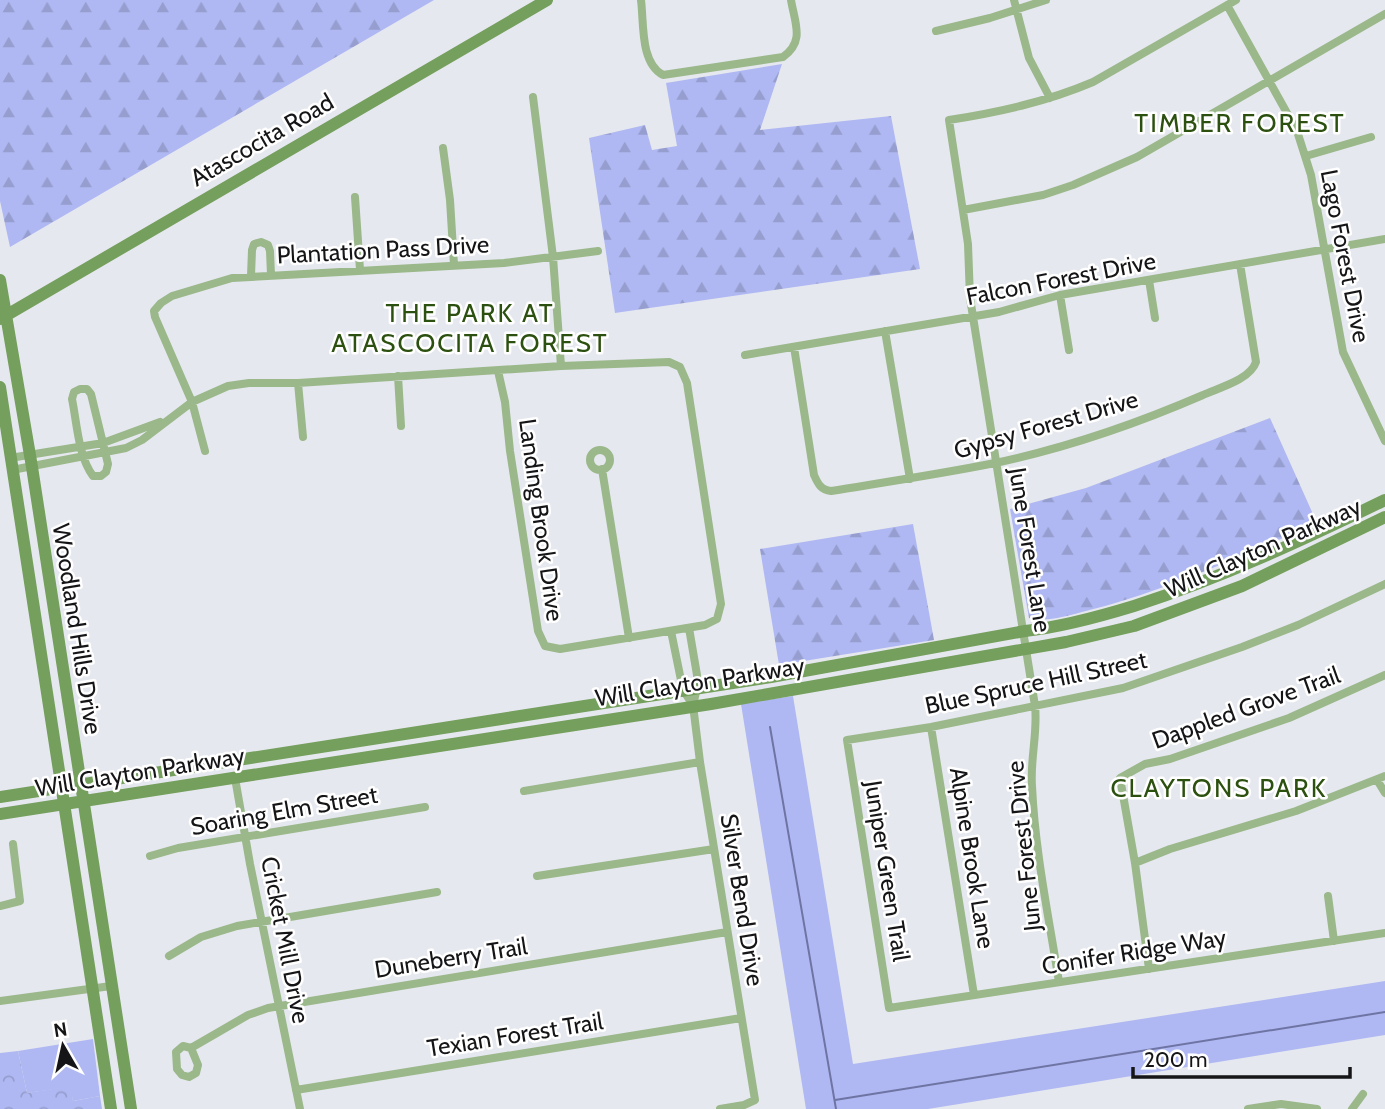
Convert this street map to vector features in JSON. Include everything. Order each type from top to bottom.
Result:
[{"type":"main road","name":"Atascocita Road","points":[[3,317],[547,0]]},
{"type":"main road","name":"Woodland Hills Drive","points":[[0,280],[3,317],[30,461],[131,1109]]},
{"type":"main road","name":"Woodland Hills Drive","points":[[0,387],[111,1109]]},
{"type":"main road","name":"Will Clayton Parkway","points":[[0,797],[697,688],[1051,628],[1150,601],[1215,578],[1290,546],[1385,500]]},
{"type":"main road","name":"Will Clayton Parkway","points":[[0,814],[395,754],[1066,642],[1135,626],[1242,586],[1385,517]]},
{"type":"main road","points":[[1290,546],[1297,559]]},
{"type":"main road","points":[[1150,601],[1158,617]]},
{"type":"main road","points":[[34,617],[54,617]]},
{"type":"main road","points":[[884,657],[887,673]]},
{"type":"main road","points":[[543,712],[547,728]]},
{"type":"main road","points":[[391,736],[395,754]]},
{"type":"street","points":[[641,0],[648,58],[655,70],[663,75],[783,57],[794,49],[797,39],[791,0]]},
{"type":"street","points":[[1014,0],[1029,58],[1050,98]]},
{"type":"street","points":[[936,31],[1046,0]]},
{"type":"street","points":[[973,317],[968,280],[968,244],[949,120],[1004,111],[1093,82],[1236,0]]},
{"type":"street","name":"Lago Forest Drive","points":[[1227,5],[1291,116],[1306,156],[1343,352],[1385,441]]},
{"type":"street","points":[[963,210],[1043,195],[1101,174],[1171,139],[1385,14]]},
{"type":"street","points":[[533,97],[552,257],[561,366]]},
{"type":"street","points":[[1306,156],[1371,137]]},
{"type":"street","points":[[443,148],[450,200],[454,265]]},
{"type":"street","points":[[355,197],[360,270]]},
{"type":"street","name":"Falcon Forest Drive","points":[[745,355],[973,317],[1060,295],[1385,239]]},
{"type":"street","points":[[251,276],[252,250],[254,244],[261,242],[268,244],[271,275]]},
{"type":"street","name":"Plantation Pass Drive","points":[[192,402],[155,317],[154,311],[160,303],[172,296],[216,281],[251,276],[504,263],[598,251]]},
{"type":"street","name":"Gypsy Forest Drive","points":[[794,347],[814,475],[824,490],[909,480],[1056,447],[1146,418],[1239,379],[1254,368],[1255,364],[1240,264]]},
{"type":"street","points":[[1149,280],[1155,318]]},
{"type":"street","points":[[1060,295],[1069,350]]},
{"type":"street","name":"June Forest Lane","points":[[973,317],[1035,706]]},
{"type":"street","points":[[886,331],[909,480]]},
{"type":"street","points":[[11,464],[85,457],[126,448],[142,440],[192,402],[228,386],[669,362],[680,367],[687,383],[721,604],[718,619],[689,628],[629,638],[602,470]]},
{"type":"street","name":"Landing Brook Drive","points":[[498,371],[505,402],[513,476],[538,631],[545,646],[554,649],[629,638]]},
{"type":"street","points":[[398,376],[401,426]]},
{"type":"street","points":[[298,383],[303,438]]},
{"type":"street","points":[[80,389],[87,389],[91,394],[103,443],[108,464],[106,472],[101,476],[93,476],[82,446],[72,399],[74,392],[80,389]]},
{"type":"street","points":[[192,402],[205,451]]},
{"type":"street","points":[[30,461],[82,446],[103,443],[173,418]]},
{"type":"street","name":"Blue Spruce Hill Street","points":[[846,740],[931,727],[1123,688],[1298,625],[1385,584]]},
{"type":"street","name":"Silver Bend Drive","points":[[689,628],[697,688],[693,705],[700,762],[755,1100],[744,1105],[720,1109]]},
{"type":"street","name":"Silver Bend Drive","points":[[671,631],[682,690],[693,705]]},
{"type":"street","name":"Dappled Grove Trail","points":[[1135,863],[1120,778],[1145,764],[1170,759],[1302,713],[1385,676]]},
{"type":"street","name":"June Forest Drive","points":[[1035,706],[1037,718],[1032,757],[1032,793],[1059,982]]},
{"type":"street","name":"Alpine Brook Lane","points":[[931,727],[974,995]]},
{"type":"street","name":"Juniper Green Trail","points":[[846,740],[889,1008]]},
{"type":"street","points":[[524,791],[700,762]]},
{"type":"street","name":"Cricket Mill Drive","points":[[235,778],[300,1109]]},
{"type":"street","points":[[1149,969],[1135,863],[1170,849],[1296,811],[1381,778],[1385,793]]},
{"type":"street","name":"Soaring Elm Street","points":[[150,856],[178,848],[425,807]]},
{"type":"street","points":[[0,906],[20,901],[13,844]]},
{"type":"street","points":[[537,876],[714,849]]},
{"type":"street","points":[[169,956],[212,933],[437,892]]},
{"type":"street","points":[[1328,895],[1334,941]]},
{"type":"street","name":"Duneberry Trail","points":[[191,1048],[254,1012],[279,1006],[727,932]]},
{"type":"street","name":"Conifer Ridge Way","points":[[889,1008],[1385,933]]},
{"type":"street","points":[[0,1001],[111,986]]},
{"type":"street","name":"Texian Forest Trail","points":[[296,1090],[741,1018]]},
{"type":"street","points":[[1352,1109],[1363,1094]]},
{"type":"street","points":[[1248,1109],[1281,1104],[1317,1109]]},
{"type":"green space","points":[[0,0],[434,0],[10,247],[0,201]]},
{"type":"green space","points":[[782,64],[760,130],[891,116],[920,269],[615,313],[589,138],[645,125],[652,150],[677,146],[666,83]]},
{"type":"green space","points":[[1270,418],[1317,523],[1201,573],[1141,595],[1062,617],[1029,618],[1010,509],[1086,488]]},
{"type":"green space","points":[[913,524],[934,640],[779,665],[760,549]]},
{"type":"green space","points":[[793,696],[853,1064],[1385,981],[1385,1035],[928,1109],[806,1109],[741,704]]},
{"type":"green space","points":[[93,1039],[100,1096],[73,1101],[70,1087],[27,1093],[18,1051]]},
{"type":"green space","points":[[18,1051],[27,1093],[71,1086],[73,1101],[100,1096],[102,1109],[0,1109],[0,1053]]},
{"type":"waterway","points":[[770,727],[836,1109]]},
{"type":"waterway","points":[[835,1100],[1385,1012]]},
{"type":"district","name":"TIMBER FOREST","points":[[1240,123]]},
{"type":"district","name":"THE PARK AT ATASCOCITA FOREST","points":[[470,328]]},
{"type":"district","name":"CLAYTONS PARK","points":[[1219,788]]}]
